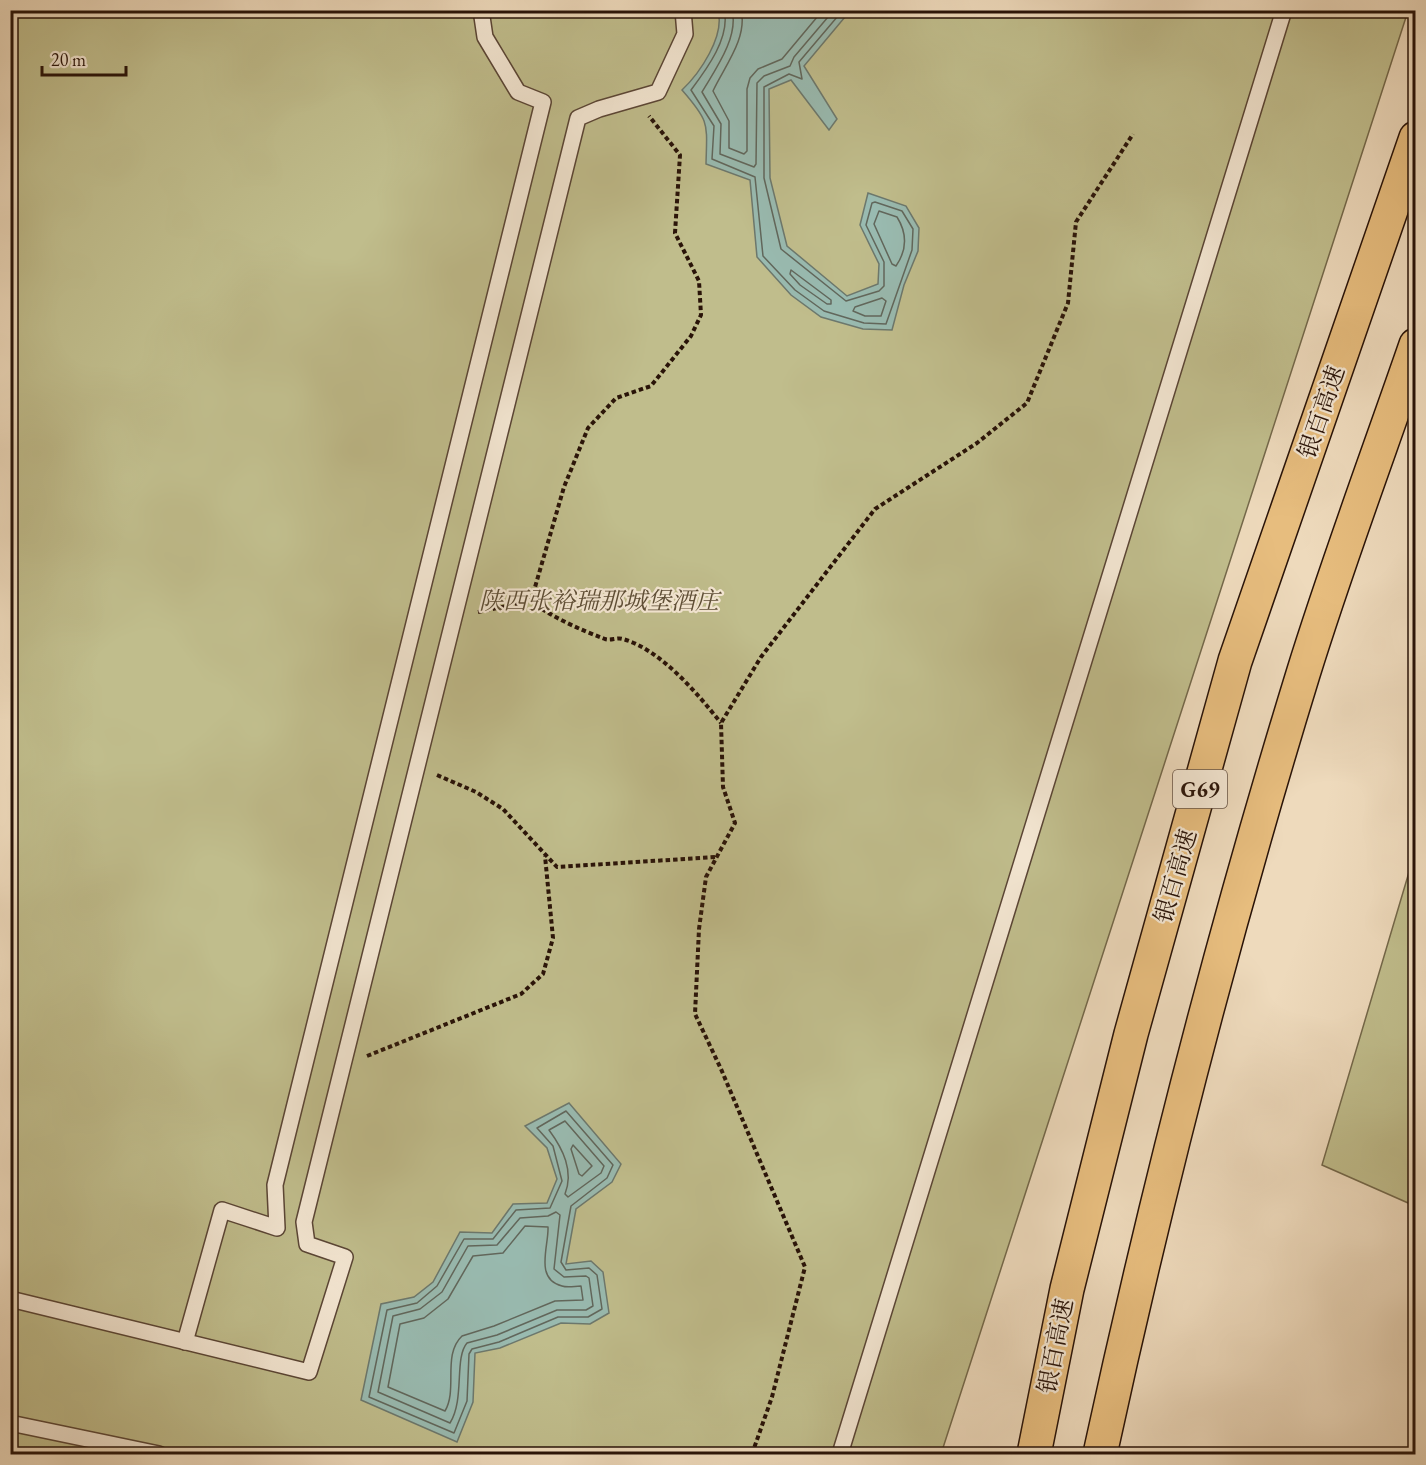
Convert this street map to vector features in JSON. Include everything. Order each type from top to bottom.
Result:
[{"type":"highway","name":"银百高速","points":[[1034,1455],[1067,1289],[1131,1034],[1235,661],[1416,138]]},
{"type":"highway","name":"G69","points":[[1100,1455],[1134,1298],[1194,1050],[1304,673],[1416,345]]},
{"type":"lane","points":[[185,1342],[222,1210],[277,1228],[275,1185],[543,102],[518,92],[485,37],[481,10]]},
{"type":"lane","points":[[10,1299],[309,1372],[345,1257],[307,1244],[304,1222],[578,118],[658,92],[685,34],[683,10]]},
{"type":"lane","points":[[840,1455],[1284,10]]},
{"type":"lane","points":[[10,1423],[159,1455]]},
{"type":"path","points":[[531,601],[564,487],[588,428],[616,398],[651,386],[691,336],[701,315],[699,281],[675,233],[680,155],[635,99]]},
{"type":"path","points":[[752,1455],[772,1397],[805,1267],[721,1069],[695,1014],[699,929],[706,877],[735,823],[723,787],[721,723],[761,657],[875,509],[977,443],[1028,403],[1068,303],[1077,222],[1132,134]]},
{"type":"path","points":[[454,617],[531,601],[543,610],[608,640],[621,638],[647,649],[695,691],[721,723]]},
{"type":"path","points":[[417,767],[476,792],[503,809],[557,867],[717,856]]},
{"type":"path","points":[[343,1064],[521,994],[543,974],[553,938],[545,856]]},
{"type":"green space","name":"陕西张裕瑞那城堡酒庄","points":[[10,11],[1408,11],[941,1454],[11,1454]]},
{"type":"green space","points":[[1415,852],[1415,1206],[1322,1165]]},
{"type":"water","points":[[718,11],[850,11],[804,66],[837,119],[829,130],[791,80],[769,89],[770,178],[787,246],[847,296],[878,284],[879,264],[860,225],[868,193],[906,206],[919,228],[918,251],[904,285],[892,330],[863,329],[821,317],[791,295],[757,257],[750,180],[706,164],[705,124],[698,109],[682,90],[709,54],[718,32]]},
{"type":"water","points":[[569,1103],[621,1164],[612,1182],[576,1209],[566,1264],[591,1261],[603,1272],[609,1313],[590,1324],[561,1323],[500,1348],[475,1353],[473,1402],[457,1442],[361,1400],[381,1304],[414,1297],[433,1282],[460,1232],[492,1233],[513,1204],[547,1203],[557,1179],[547,1148],[525,1126]]}]
